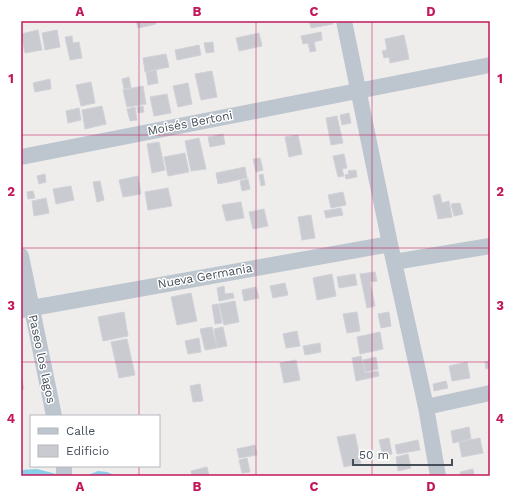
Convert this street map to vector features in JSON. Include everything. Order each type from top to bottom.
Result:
[{"type":"street","points":[[344,21],[390,244],[426,407],[438,476]]},
{"type":"street","name":"Moisés Bertoni","points":[[21,157],[490,65]]},
{"type":"street","name":"Nueva Germania","points":[[26,309],[390,244]]},
{"type":"street","points":[[394,262],[490,246]]},
{"type":"street","name":"Paseo los lagos","points":[[21,256],[26,309],[54,415]]},
{"type":"street","points":[[426,407],[490,393]]},
{"type":"water","points":[[37,469],[64,476],[21,476],[21,470]]},
{"type":"water","points":[[98,471],[107,472],[116,476],[86,476]]},
{"type":"building","points":[[136,21],[155,21],[156,24],[138,28]]},
{"type":"building","points":[[309,21],[332,21],[333,24],[311,28]]},
{"type":"building","points":[[38,30],[42,50],[25,53],[21,34]]},
{"type":"building","points":[[57,30],[60,47],[45,50],[42,33]]},
{"type":"building","points":[[321,32],[322,40],[314,42],[316,51],[310,52],[308,43],[303,44],[301,36]]},
{"type":"building","points":[[259,33],[262,46],[239,51],[236,38]]},
{"type":"building","points":[[404,35],[409,59],[390,63],[389,57],[384,58],[382,51],[387,50],[385,39]]},
{"type":"building","points":[[72,36],[73,43],[79,42],[82,58],[70,60],[65,37]]},
{"type":"building","points":[[213,42],[214,52],[206,53],[204,43]]},
{"type":"building","points":[[199,45],[201,55],[177,60],[175,50]]},
{"type":"building","points":[[166,54],[169,67],[145,72],[143,58]]},
{"type":"building","points":[[156,70],[158,83],[148,85],[146,72]]},
{"type":"building","points":[[212,71],[217,97],[201,100],[195,74]]},
{"type":"building","points":[[129,77],[131,88],[124,89],[122,79]]},
{"type":"building","points":[[50,79],[51,89],[35,92],[33,83]]},
{"type":"building","points":[[91,82],[95,103],[81,106],[76,85]]},
{"type":"building","points":[[188,83],[192,104],[178,107],[173,86]]},
{"type":"building","points":[[143,86],[146,104],[127,107],[123,90]]},
{"type":"building","points":[[167,94],[171,113],[154,116],[150,97]]},
{"type":"building","points":[[102,106],[106,124],[85,129],[82,110]]},
{"type":"building","points":[[143,106],[144,112],[138,113],[137,107]]},
{"type":"building","points":[[135,107],[137,120],[130,121],[127,109]]},
{"type":"building","points":[[79,108],[81,120],[68,123],[66,111]]},
{"type":"building","points":[[349,113],[351,123],[342,125],[340,115]]},
{"type":"building","points":[[337,116],[343,143],[331,145],[326,118]]},
{"type":"building","points":[[223,134],[225,144],[210,147],[208,137]]},
{"type":"building","points":[[298,135],[302,154],[289,157],[285,137]]},
{"type":"building","points":[[199,138],[206,169],[191,171],[185,141]]},
{"type":"building","points":[[159,142],[165,170],[152,173],[147,144]]},
{"type":"building","points":[[185,153],[189,172],[168,176],[164,157]]},
{"type":"building","points":[[344,154],[347,168],[342,169],[344,176],[338,177],[333,156]]},
{"type":"building","points":[[260,158],[263,170],[256,172],[253,159]]},
{"type":"building","points":[[245,167],[247,178],[218,184],[216,173]]},
{"type":"building","points":[[356,170],[357,177],[346,179],[345,175],[349,174],[348,171]]},
{"type":"building","points":[[45,174],[46,182],[39,184],[37,176]]},
{"type":"building","points":[[263,174],[265,185],[261,186],[259,175]]},
{"type":"building","points":[[138,176],[141,194],[123,197],[119,180]]},
{"type":"building","points":[[248,179],[250,189],[242,191],[240,181]]},
{"type":"building","points":[[100,181],[104,200],[97,202],[93,182]]},
{"type":"building","points":[[71,186],[74,200],[56,204],[53,189]]},
{"type":"building","points":[[168,188],[172,206],[148,210],[145,192]]},
{"type":"building","points":[[33,191],[35,198],[28,199],[27,192]]},
{"type":"building","points":[[343,192],[346,205],[331,208],[328,195]]},
{"type":"building","points":[[440,194],[442,203],[449,201],[452,217],[438,219],[433,196]]},
{"type":"building","points":[[46,198],[49,213],[34,216],[32,201]]},
{"type":"building","points":[[241,202],[244,218],[226,221],[222,205]]},
{"type":"building","points":[[460,203],[463,214],[454,216],[451,204]]},
{"type":"building","points":[[341,208],[343,215],[326,218],[324,211]]},
{"type":"building","points":[[264,209],[268,226],[253,229],[249,212]]},
{"type":"building","points":[[311,215],[315,238],[302,240],[298,217]]},
{"type":"building","points":[[375,272],[377,281],[370,282],[375,306],[367,308],[360,274]]},
{"type":"building","points":[[332,274],[336,296],[317,300],[313,278]]},
{"type":"building","points":[[355,274],[357,285],[339,288],[337,277]]},
{"type":"building","points":[[285,283],[288,295],[273,298],[270,286]]},
{"type":"building","points":[[224,286],[225,294],[233,293],[234,298],[219,301],[217,288]]},
{"type":"building","points":[[256,287],[259,298],[244,301],[242,290]]},
{"type":"building","points":[[191,293],[197,321],[177,325],[171,297]]},
{"type":"building","points":[[235,301],[239,322],[224,325],[219,304]]},
{"type":"building","points":[[218,304],[222,323],[215,324],[212,305]]},
{"type":"building","points":[[124,312],[128,336],[103,341],[98,317]]},
{"type":"building","points":[[357,312],[360,331],[347,333],[343,314]]},
{"type":"building","points":[[389,312],[391,326],[381,328],[378,314]]},
{"type":"building","points":[[212,327],[217,348],[205,350],[200,329]]},
{"type":"building","points":[[223,327],[227,346],[217,348],[214,329]]},
{"type":"building","points":[[297,331],[300,346],[286,348],[283,334]]},
{"type":"building","points":[[380,332],[383,349],[360,354],[357,337]]},
{"type":"building","points":[[199,338],[201,352],[188,354],[185,341]]},
{"type":"building","points":[[127,339],[135,375],[119,378],[111,342]]},
{"type":"building","points":[[320,343],[321,352],[305,355],[303,346]]},
{"type":"building","points":[[361,356],[365,373],[378,371],[379,376],[356,381],[352,358]]},
{"type":"building","points":[[376,357],[378,369],[365,372],[363,360]]},
{"type":"building","points":[[296,360],[300,380],[284,383],[280,363]]},
{"type":"building","points":[[490,361],[490,368],[486,369],[485,362]]},
{"type":"building","points":[[467,362],[470,378],[452,381],[449,366]]},
{"type":"building","points":[[21,377],[24,389],[21,389]]},
{"type":"building","points":[[446,381],[448,388],[434,391],[433,384]]},
{"type":"building","points":[[200,384],[203,401],[193,402],[190,386]]},
{"type":"building","points":[[469,427],[471,439],[453,443],[451,431]]},
{"type":"building","points":[[355,434],[361,463],[344,467],[337,437]]},
{"type":"building","points":[[389,438],[392,454],[383,456],[379,440]]},
{"type":"building","points":[[480,438],[483,453],[462,457],[459,442]]},
{"type":"building","points":[[418,440],[420,450],[397,454],[395,445]]},
{"type":"building","points":[[255,445],[257,455],[239,458],[237,449]]},
{"type":"building","points":[[408,454],[411,468],[398,471],[396,457]]},
{"type":"building","points":[[247,458],[250,472],[242,473],[239,460]]},
{"type":"building","points":[[207,467],[209,476],[192,476],[191,471]]},
{"type":"building","points":[[473,469],[474,476],[461,476],[460,472]]}]
